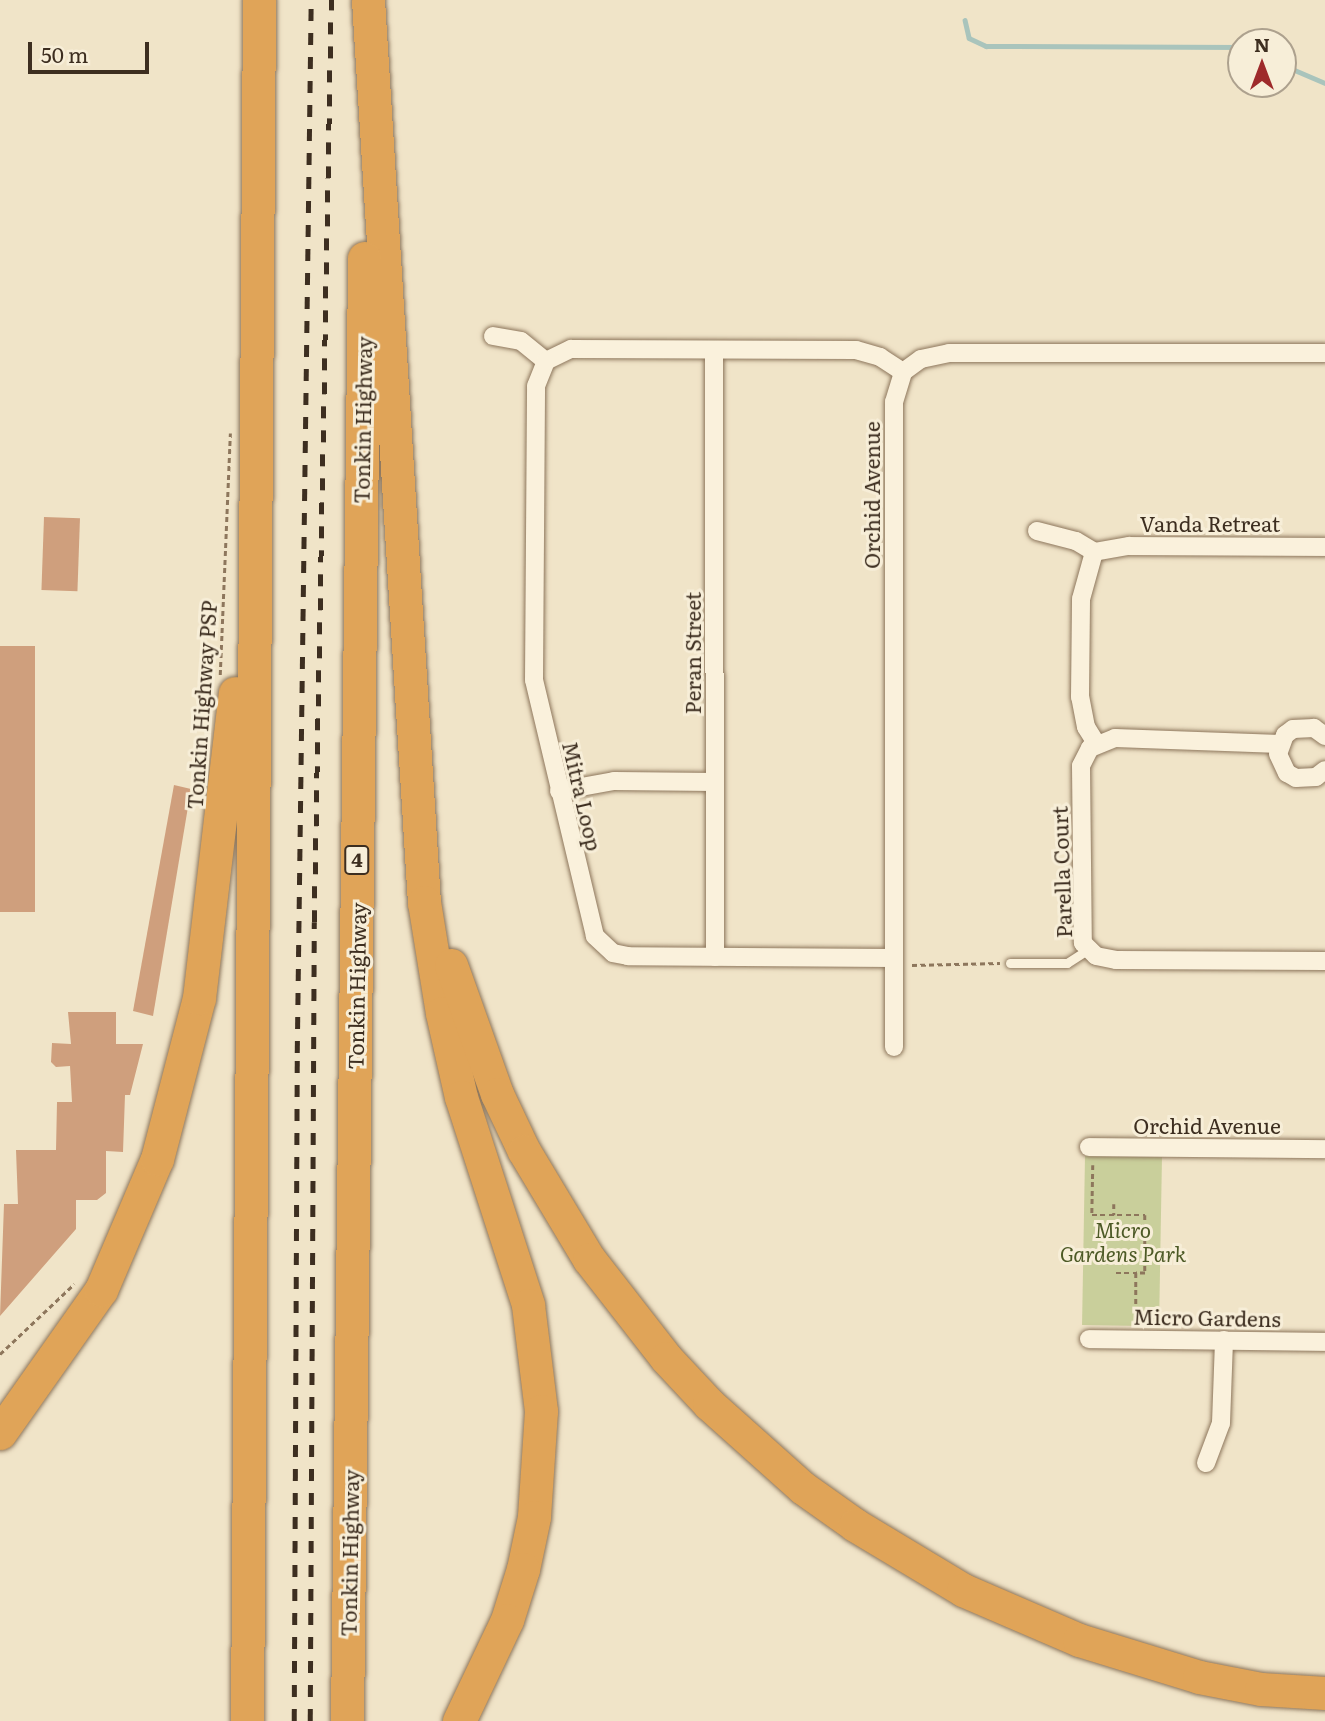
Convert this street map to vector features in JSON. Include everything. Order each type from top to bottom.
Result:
[{"type":"highway","points":[[0,1433],[101,1290],[125,1240],[160,1148],[199,998],[213,911],[241,633],[259,0]]},
{"type":"highway","points":[[247,1721],[259,0]]},
{"type":"highway","points":[[367,0],[424,902],[442,1013],[461,1097],[528,1305],[541,1411],[537,1491],[523,1569],[507,1620],[459,1721]]},
{"type":"highway","name":"Tonkin Highway","points":[[347,1721],[367,0]]},
{"type":"highway","points":[[417,791],[435,902],[454,976],[513,1128],[589,1259],[666,1359],[709,1404],[784,1472],[855,1525],[963,1590],[1020,1617],[1079,1640],[1199,1676],[1261,1689],[1325,1693]]},
{"type":"street","points":[[493,336],[522,341],[546,361],[572,349],[856,350],[880,357],[903,372],[921,359],[949,353],[1325,353]]},
{"type":"street","name":"Peran Street","points":[[714,350],[715,957]]},
{"type":"street","name":"Mitra Loop","points":[[546,361],[536,386],[534,680],[589,920],[603,946],[628,956],[894,964]]},
{"type":"street","name":"Orchid Avenue","points":[[894,1047],[894,402],[903,372]]},
{"type":"street","points":[[1037,531],[1076,541],[1094,552],[1081,599],[1080,697],[1082,717],[1096,743],[1115,738],[1280,744]]},
{"type":"street","name":"Vanda Retreat","points":[[1094,552],[1129,545],[1325,547]]},
{"type":"street","points":[[1325,736],[1303,726],[1285,735],[1280,744],[1280,764],[1287,773],[1306,779],[1325,770]]},
{"type":"street","name":"Parella Court","points":[[1096,743],[1084,755],[1081,766],[1080,932],[1087,950],[1116,960],[1325,961]]},
{"type":"street","points":[[559,791],[614,781],[715,782]]},
{"type":"street","name":"Orchid Avenue","points":[[1091,1147],[1325,1149]]},
{"type":"street","name":"Micro Gardens","points":[[1089,1339],[1325,1342]]},
{"type":"street","points":[[1206,1463],[1221,1423],[1223,1340]]},
{"type":"lane","points":[[1010,963],[1066,963],[1087,950]]},
{"type":"path","name":"Tonkin Highway PSP","points":[[219,688],[230,422]]},
{"type":"path","points":[[894,964],[1010,963]]},
{"type":"path","points":[[1091,1147],[1092,1215],[1145,1215],[1145,1272],[1116,1272]]},
{"type":"path","points":[[1114,1204],[1114,1215]]},
{"type":"path","points":[[1136,1272],[1136,1339]]},
{"type":"path","points":[[0,1354],[81,1275]]},
{"type":"green space","name":"Micro Gardens Park","points":[[1085,1156],[1162,1157],[1159,1326],[1082,1325]]},
{"type":"building","points":[[44,517],[80,518],[77,591],[41,590]]},
{"type":"building","points":[[0,646],[35,646],[35,912],[0,912]]},
{"type":"building","points":[[174,785],[191,789],[153,1016],[133,1011]]},
{"type":"building","points":[[68,1012],[116,1012],[116,1044],[143,1044],[130,1095],[125,1095],[123,1152],[106,1151],[106,1193],[97,1200],[76,1200],[76,1229],[0,1316],[4,1204],[18,1204],[16,1150],[56,1150],[57,1102],[72,1102],[70,1066],[56,1067],[51,1062],[52,1043],[71,1044]]},
{"type":"waterway","points":[[965,20],[969,38],[986,46],[1227,47]]},
{"type":"waterway","points":[[1297,71],[1325,83]]},
{"type":"railway","points":[[294,1721],[297,1053],[311,0]]},
{"type":"railway","points":[[310,1721],[314,922],[331,0]]}]
